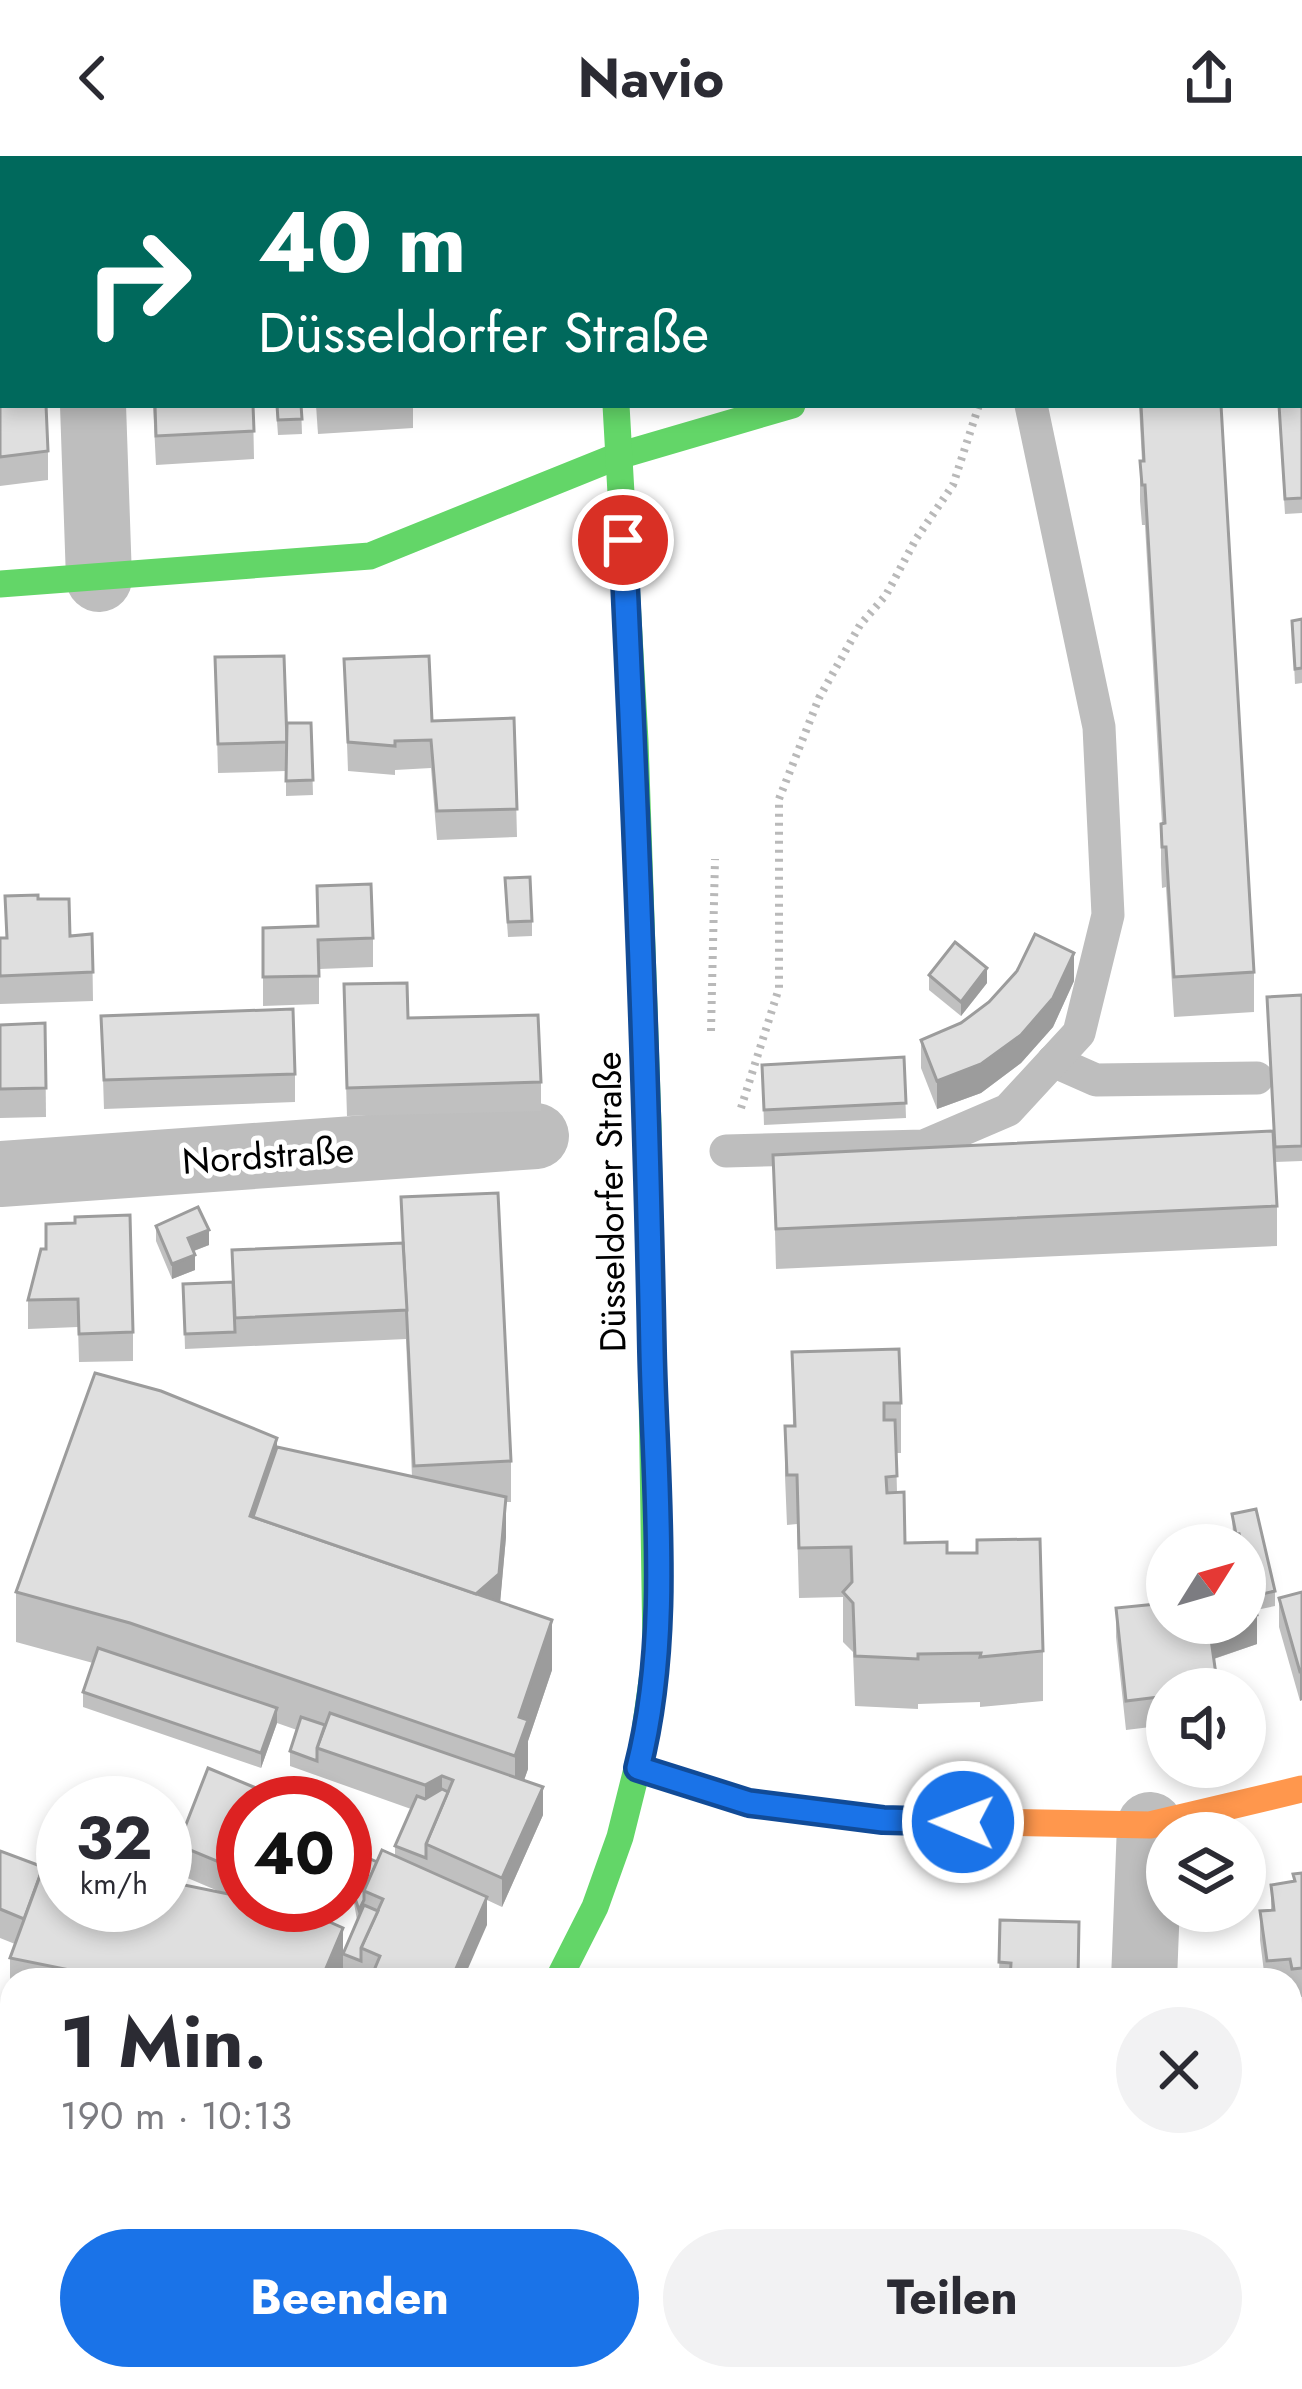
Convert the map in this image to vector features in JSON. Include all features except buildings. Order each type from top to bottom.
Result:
[{"type":"main road","name":"Düsseldorfer Straße","points":[[564,1968],[598,1900],[638,1768],[652,1713],[656,1652],[656,1475],[636,764],[616,408]]},
{"type":"main road","points":[[0,584],[370,556],[619,456],[782,408]]},
{"type":"main road","points":[[638,1768],[749,1803],[883,1820],[1146,1825]]},
{"type":"main road","points":[[1206,1812],[1302,1790]]},
{"type":"street","points":[[93,408],[98,579]]},
{"type":"street","name":"Nordstraße","points":[[0,1174],[536,1136]]},
{"type":"street","points":[[1144,1968],[1146,1928]]},
{"type":"lane","points":[[726,1150],[924,1146],[1008,1110],[1079,1033],[1108,915],[1099,727],[1032,408]]},
{"type":"lane","points":[[1053,1060],[1096,1080],[1257,1078]]},
{"type":"path","points":[[726,1150],[779,988],[779,799],[819,698],[860,625],[886,595],[953,484],[978,408]]},
{"type":"path","points":[[711,1032],[715,859]]},
{"type":"traffic: fast","points":[[564,1968],[595,1907],[620,1837],[643,1745],[656,1652],[648,1125],[635,741],[616,408]]},
{"type":"traffic: fast","points":[[0,584],[370,556],[618,456],[782,408]]},
{"type":"traffic: slow","points":[[638,1768],[749,1803],[883,1820],[1150,1825],[1302,1789]]},
{"type":"route","points":[[623,540],[640,875],[656,1475],[656,1652],[652,1713],[638,1768],[749,1803],[883,1820],[963,1822]]}]
